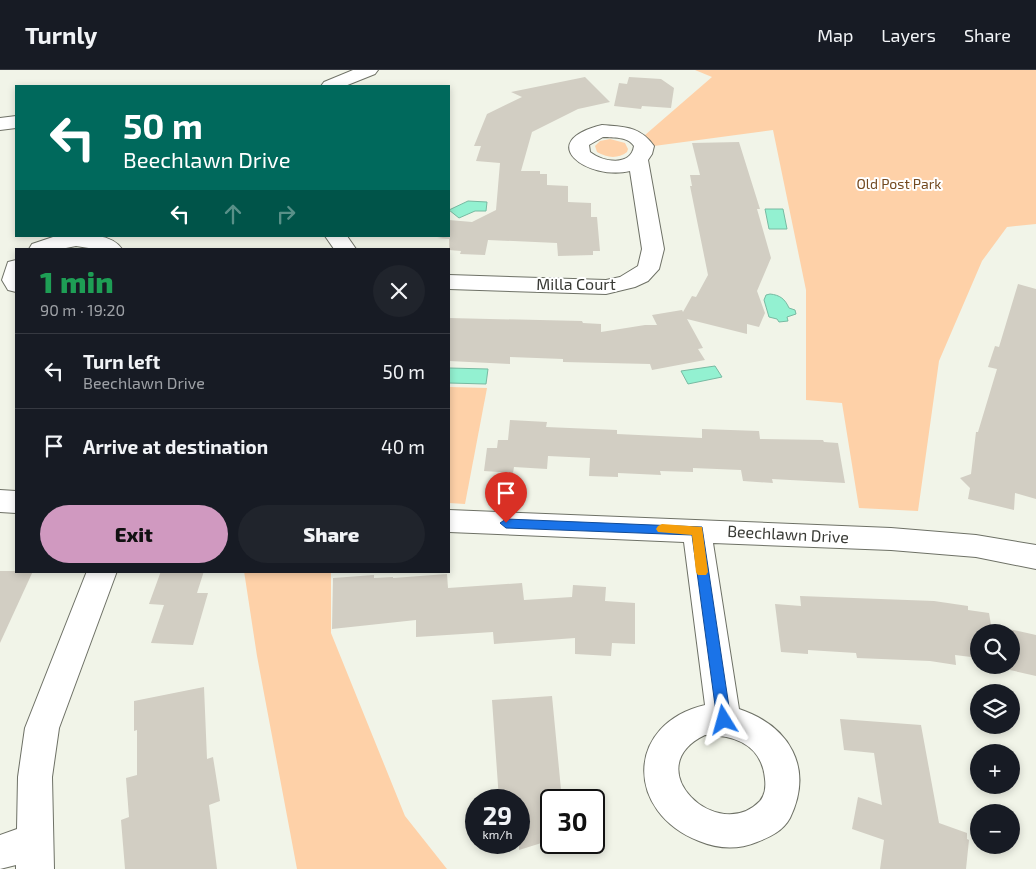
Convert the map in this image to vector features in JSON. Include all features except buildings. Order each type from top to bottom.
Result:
[{"type":"street","points":[[332,85],[370,70]]},
{"type":"street","points":[[0,124],[15,122]]},
{"type":"street","name":"Milla Court","points":[[450,282],[606,286],[627,282],[640,276],[648,269],[653,249],[638,160]]},
{"type":"street","points":[[337,237],[343,248]]},
{"type":"street","points":[[43,248],[70,240],[86,240],[100,242],[109,248]]},
{"type":"street","points":[[0,501],[15,502]]},
{"type":"street","name":"Beechlawn Drive","points":[[450,521],[697,530],[933,542],[976,546],[1036,557]]},
{"type":"street","points":[[697,530],[724,720]]},
{"type":"street","points":[[0,853],[35,855],[35,777],[42,728],[101,573]]},
{"type":"green space","name":"Old Post Park","points":[[695,70],[1036,70],[1036,224],[1007,227],[982,261],[939,361],[918,511],[859,508],[842,403],[806,400],[806,290],[773,130],[654,146],[645,135],[712,77]]},
{"type":"green space","points":[[610,139],[625,143],[628,149],[627,152],[620,156],[612,157],[597,152],[595,146],[600,141]]},
{"type":"green space","points":[[450,387],[487,388],[465,504],[450,503]]},
{"type":"green space","points":[[244,573],[331,573],[331,633],[405,816],[447,869],[297,869],[257,656]]},
{"type":"shaded area","points":[[468,201],[487,202],[486,211],[475,211],[459,218],[450,210]]},
{"type":"shaded area","points":[[765,209],[783,209],[787,229],[769,229]]},
{"type":"shaded area","points":[[770,294],[782,298],[789,308],[795,310],[796,314],[787,317],[788,321],[779,322],[777,319],[769,317],[764,300],[766,295]]},
{"type":"shaded area","points":[[715,366],[722,377],[688,384],[681,371]]},
{"type":"shaded area","points":[[450,368],[488,369],[486,384],[450,383]]},
{"type":"slow traffic","points":[[662,529],[697,530],[702,572]]},
{"type":"route","points":[[506,523],[697,530],[724,720]]}]
